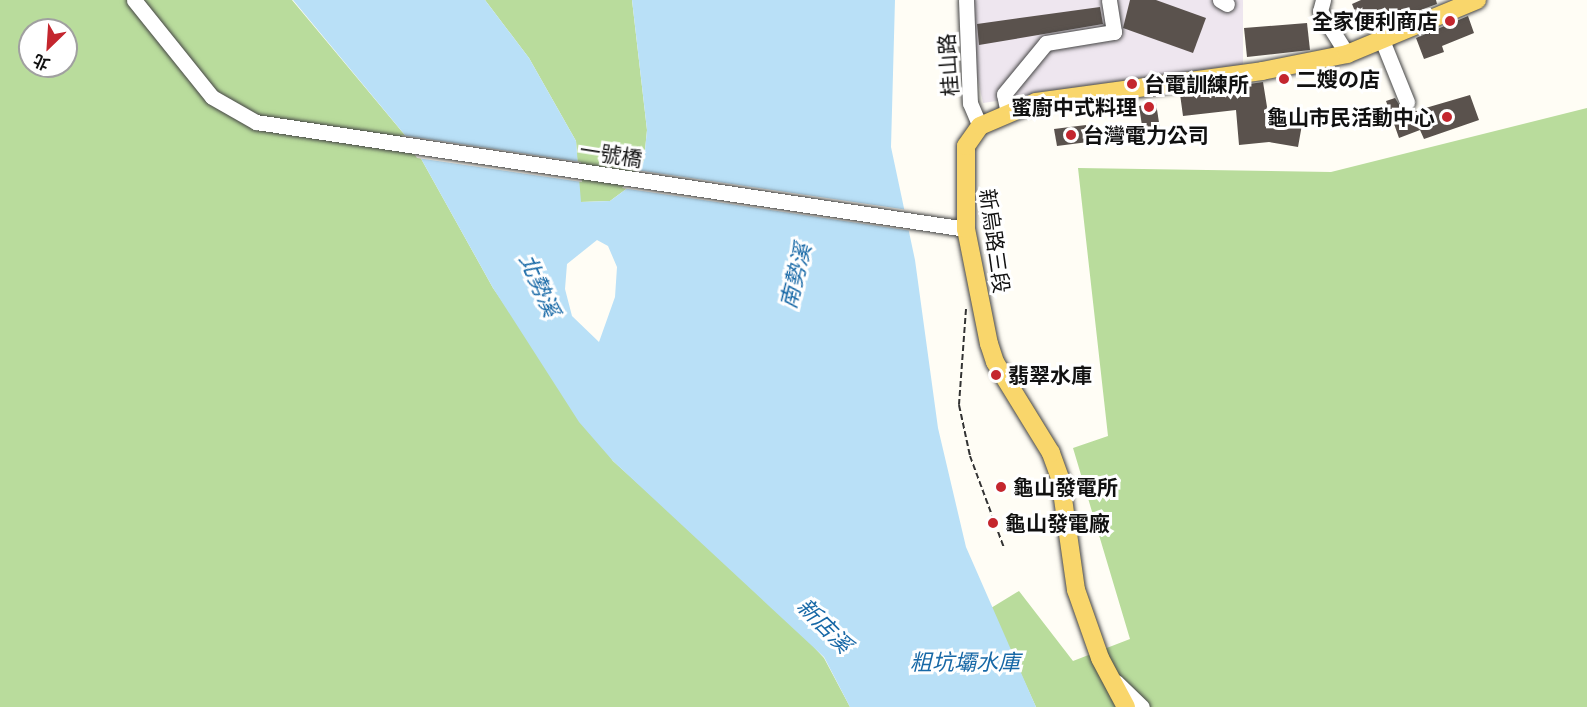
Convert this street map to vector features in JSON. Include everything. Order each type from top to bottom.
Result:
[{"type":"main road","points":[[980,126],[1036,102],[1262,72],[1347,54],[1477,0]]},
{"type":"main road","name":"新烏路三段","points":[[980,126],[966,146],[966,229],[995,362],[1052,453],[1060,478],[1076,590],[1105,670],[1126,707]]},
{"type":"street","name":"一號橋","points":[[134,0],[224,108],[256,122],[966,229]]},
{"type":"street","name":"桂山路","points":[[966,0],[970,103],[980,126]]},
{"type":"street","points":[[1323,0],[1320,11],[1347,54]]},
{"type":"street","points":[[1008,113],[1004,94],[1046,43],[1114,32],[1110,2]]},
{"type":"street","points":[[1382,40],[1407,102]]},
{"type":"street","points":[[1105,670],[1142,707]]},
{"type":"path","points":[[967,303],[959,405],[970,456],[1004,548]]},
{"type":"shaded area","points":[[973,0],[1243,0],[1243,65],[983,103],[972,52]]},
{"type":"green space","points":[[0,0],[292,0],[414,146],[493,288],[613,461],[784,615],[824,658],[850,707],[0,707]]},
{"type":"green space","points":[[485,0],[632,0],[647,130],[644,160],[633,184],[610,201],[580,202],[576,141],[529,58]]},
{"type":"green space","points":[[1587,108],[1587,707],[1036,707],[991,608],[1019,591],[1073,661],[1130,639],[1073,448],[1108,436],[1078,168],[1331,172]]},
{"type":"water","points":[[293,0],[485,0],[529,58],[576,141],[581,202],[610,201],[633,184],[644,160],[647,130],[632,0],[895,0],[891,147],[915,260],[938,428],[966,547],[1036,707],[850,707],[824,657],[613,461],[579,422],[493,288],[414,146]],"holes":[[[597,240],[608,246],[617,267],[615,297],[599,342],[572,316],[565,289],[567,264]]]},
{"type":"pier","points":[[401,135],[581,162],[582,182],[417,158]]},
{"type":"pier","points":[[636,170],[908,210],[912,231],[622,188]]},
{"type":"building","points":[[1130,0],[1156,0],[1206,18],[1193,53],[1123,28]]},
{"type":"building","points":[[1361,0],[1436,0],[1437,4],[1363,31],[1352,4]]},
{"type":"building","points":[[1100,7],[1103,24],[979,45],[977,24]]},
{"type":"building","points":[[1468,16],[1474,33],[1442,46],[1444,52],[1424,59],[1416,38]]},
{"type":"building","points":[[1307,23],[1310,50],[1247,57],[1244,28]]},
{"type":"building","points":[[1263,82],[1268,113],[1303,119],[1298,147],[1269,142],[1239,145],[1236,110],[1183,116],[1180,94]]},
{"type":"building","name":"龜山市民活動中心","points":[[1470,95],[1479,120],[1424,139],[1420,130],[1399,138],[1386,101],[1395,98],[1405,114]]},
{"type":"building","points":[[1156,103],[1160,129],[1143,132],[1139,106]]},
{"type":"building","name":"台灣電力公司","points":[[1086,125],[1088,142],[1057,146],[1054,129]]},
{"type":"place","name":"全家便利商店","points":[[1450,21]]},
{"type":"place","name":"二嫂の店","points":[[1284,79]]},
{"type":"place","name":"台電訓練所","points":[[1132,84]]},
{"type":"place","name":"蜜廚中式料理","points":[[1149,107]]},
{"type":"place","name":"龜山市民活動中心","points":[[1447,117]]},
{"type":"place","name":"台灣電力公司","points":[[1071,135]]},
{"type":"place","name":"翡翠水庫","points":[[996,375]]},
{"type":"place","name":"龜山發電所","points":[[1001,487]]},
{"type":"place","name":"龜山發電廠","points":[[993,523]]},
{"type":"water label","name":"南勢溪","points":[[795,276]]},
{"type":"water label","name":"北勢溪","points":[[540,285]]},
{"type":"water label","name":"新店溪","points":[[825,625]]},
{"type":"water label","name":"粗坑壩水庫","points":[[965,662]]}]
